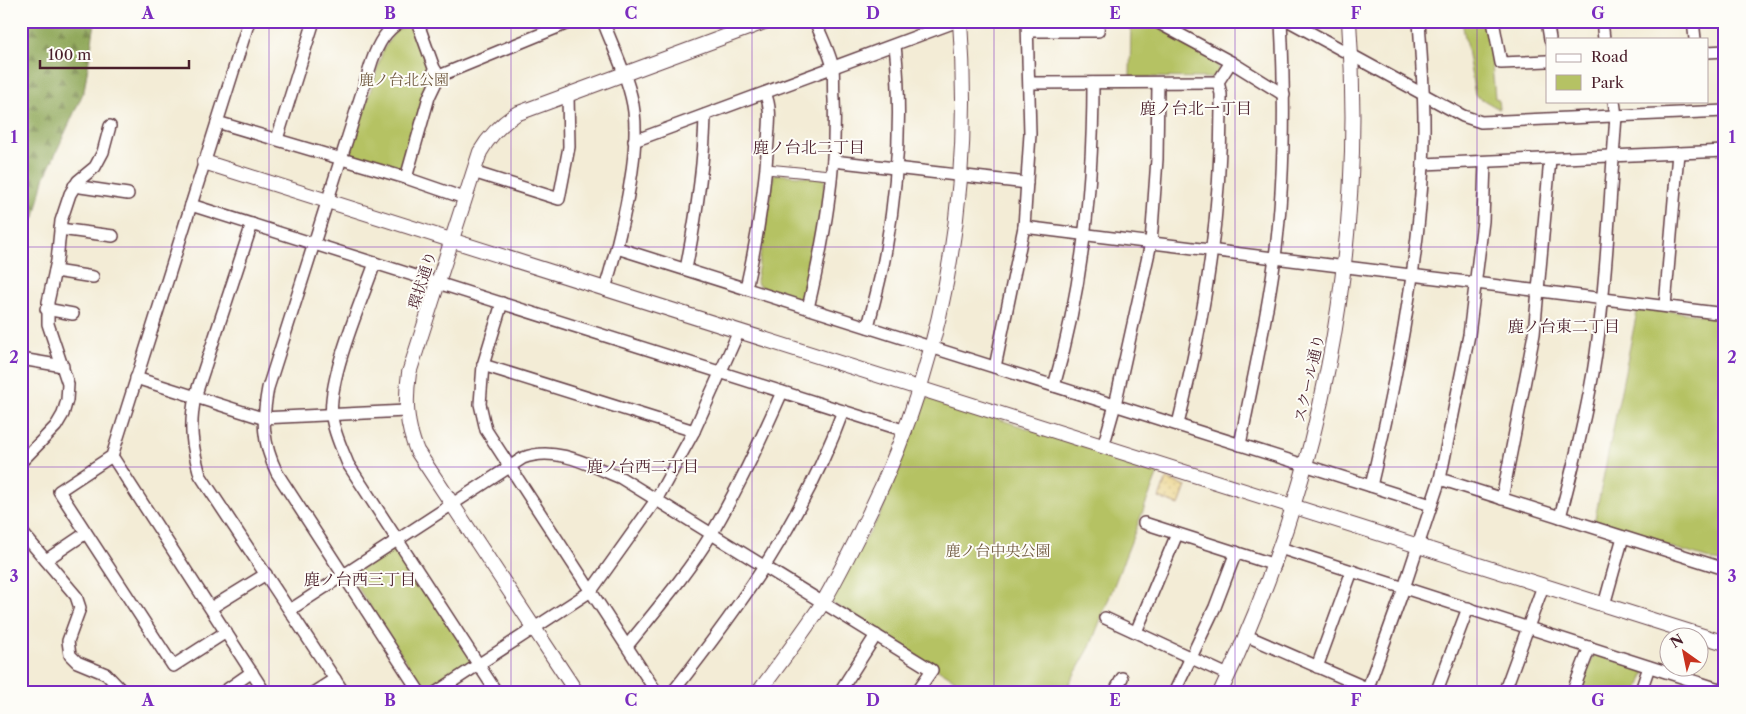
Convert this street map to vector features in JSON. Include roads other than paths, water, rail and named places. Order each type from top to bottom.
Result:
[{"type":"street","points":[[226,632],[173,666],[59,491],[112,456],[249,21]]},
{"type":"street","points":[[277,139],[313,23],[301,21]]},
{"type":"street","points":[[401,21],[391,28],[378,45],[268,388],[262,418],[266,446],[277,472],[420,693]]},
{"type":"street","points":[[417,21],[434,68],[439,76]]},
{"type":"street","points":[[406,178],[429,97],[439,76],[573,21]]},
{"type":"street","points":[[603,21],[634,112],[634,142],[617,248],[605,289]]},
{"type":"street","name":"環状通り","points":[[577,693],[417,451],[406,412],[409,373],[480,152],[489,137],[501,124],[516,114],[623,76],[767,21]]},
{"type":"street","points":[[808,308],[819,260],[832,161],[834,114],[832,68],[816,21]]},
{"type":"street","points":[[634,142],[959,21],[964,67],[961,176],[946,284],[921,389],[885,482],[822,602],[758,693]]},
{"type":"street","points":[[995,367],[1024,227],[1030,83],[1028,26],[1098,31],[1099,21]]},
{"type":"street","points":[[1155,21],[1231,62],[1284,95]]},
{"type":"street","points":[[1240,445],[1275,258],[1282,188],[1284,95],[1282,21]]},
{"type":"street","points":[[1289,21],[1463,116],[1481,122],[1616,116],[1699,107],[1725,111]]},
{"type":"street","name":"スクール通り","points":[[1220,693],[1247,636],[1275,565],[1304,465],[1335,339],[1345,268],[1352,173],[1352,55],[1350,21]]},
{"type":"street","points":[[1371,486],[1395,385],[1413,275],[1423,164],[1423,94],[1419,21]]},
{"type":"street","points":[[1493,21],[1500,63],[1546,61]]},
{"type":"street","points":[[1547,21],[1550,38]]},
{"type":"street","points":[[1602,21],[1604,38]]},
{"type":"street","points":[[1694,21],[1695,38]]},
{"type":"street","points":[[868,327],[886,250],[896,169],[899,84],[895,44]]},
{"type":"street","points":[[1708,52],[1725,51]]},
{"type":"street","points":[[1178,424],[1194,359],[1212,250],[1220,175],[1221,94],[1218,82],[1231,62]]},
{"type":"street","points":[[1030,83],[1218,82]]},
{"type":"street","points":[[1054,386],[1069,336],[1086,235],[1092,166],[1093,83]]},
{"type":"street","points":[[1103,446],[1115,405],[1151,243],[1157,159],[1158,83]]},
{"type":"street","points":[[746,288],[758,234],[767,169],[770,105],[765,93]]},
{"type":"street","points":[[473,172],[559,199],[569,147],[568,95]]},
{"type":"street","points":[[1560,517],[1584,422],[1602,299],[1616,116],[1614,102]]},
{"type":"street","points":[[686,269],[704,165],[706,115]]},
{"type":"street","points":[[217,122],[406,178],[464,198]]},
{"type":"street","points":[[21,462],[56,426],[63,414],[68,384],[48,324],[46,310],[55,271],[60,229],[74,186],[85,173],[95,166],[104,152],[110,126]]},
{"type":"street","points":[[1423,164],[1725,151]]},
{"type":"street","points":[[1665,306],[1678,153]]},
{"type":"street","points":[[1502,499],[1524,392],[1539,291],[1550,159]]},
{"type":"street","points":[[832,161],[1027,183]]},
{"type":"street","points":[[204,162],[1725,642]]},
{"type":"street","points":[[1247,636],[1371,691],[1440,479],[1458,396],[1476,284],[1483,221],[1485,162]]},
{"type":"street","points":[[767,169],[830,175]]},
{"type":"street","points":[[74,186],[128,194]]},
{"type":"street","points":[[191,204],[906,431]]},
{"type":"street","points":[[252,224],[195,396],[191,417],[191,440],[200,475],[344,693]]},
{"type":"street","points":[[1024,227],[1725,314]]},
{"type":"street","points":[[60,229],[113,236]]},
{"type":"street","points":[[617,248],[1431,505]]},
{"type":"street","points":[[375,263],[338,371],[332,416],[340,445],[348,464],[497,693]]},
{"type":"street","points":[[55,271],[93,276]]},
{"type":"street","points":[[502,303],[483,365],[480,404],[486,430],[657,693]]},
{"type":"street","points":[[46,310],[73,314]]},
{"type":"street","points":[[435,693],[591,592],[656,500],[694,432],[739,332]]},
{"type":"street","points":[[21,358],[63,366]]},
{"type":"street","points":[[483,365],[694,432]]},
{"type":"street","points":[[136,378],[262,418],[406,412]]},
{"type":"street","points":[[627,646],[668,595],[711,534],[753,459],[782,392]]},
{"type":"street","points":[[672,693],[715,638],[794,520],[823,460],[843,411]]},
{"type":"street","points":[[290,610],[510,467],[537,453],[566,456],[621,478],[932,670],[916,693]]},
{"type":"street","points":[[112,456],[266,693]]},
{"type":"street","points":[[1440,479],[1725,569]]},
{"type":"street","points":[[1144,523],[1275,565]]},
{"type":"street","points":[[21,531],[76,596],[80,608],[68,641],[70,655],[77,662],[106,674],[124,693]]},
{"type":"street","points":[[46,560],[86,533]]},
{"type":"street","points":[[1136,632],[1177,534]]},
{"type":"street","points":[[1604,605],[1623,537]]},
{"type":"street","points":[[1280,548],[1590,647],[1709,689],[1725,691]]},
{"type":"street","points":[[1174,693],[1192,658],[1236,552]]},
{"type":"street","points":[[1317,666],[1352,571]]},
{"type":"street","points":[[211,608],[266,574]]},
{"type":"street","points":[[1504,693],[1543,586]]},
{"type":"street","points":[[1436,693],[1468,608]]},
{"type":"street","points":[[1105,618],[1228,675]]},
{"type":"street","points":[[840,693],[876,635]]},
{"type":"street","points":[[1572,693],[1590,647]]},
{"type":"street","points":[[1640,693],[1649,667]]},
{"type":"street","points":[[222,693],[252,672]]},
{"type":"street","points":[[1114,693],[1122,678]]},
{"type":"street","points":[[313,693],[335,679]]},
{"type":"district","name":"鹿ノ台北一丁目","points":[[1196,108]]},
{"type":"district","name":"鹿ノ台北二丁目","points":[[809,147]]},
{"type":"district","name":"鹿ノ台東二丁目","points":[[1564,326]]},
{"type":"district","name":"鹿ノ台西二丁目","points":[[643,466]]},
{"type":"district","name":"鹿ノ台西三丁目","points":[[360,579]]},
{"type":"park label","name":"鹿ノ台北公園","points":[[404,79]]},
{"type":"park label","name":"鹿ノ台中央公園","points":[[998,550]]}]
